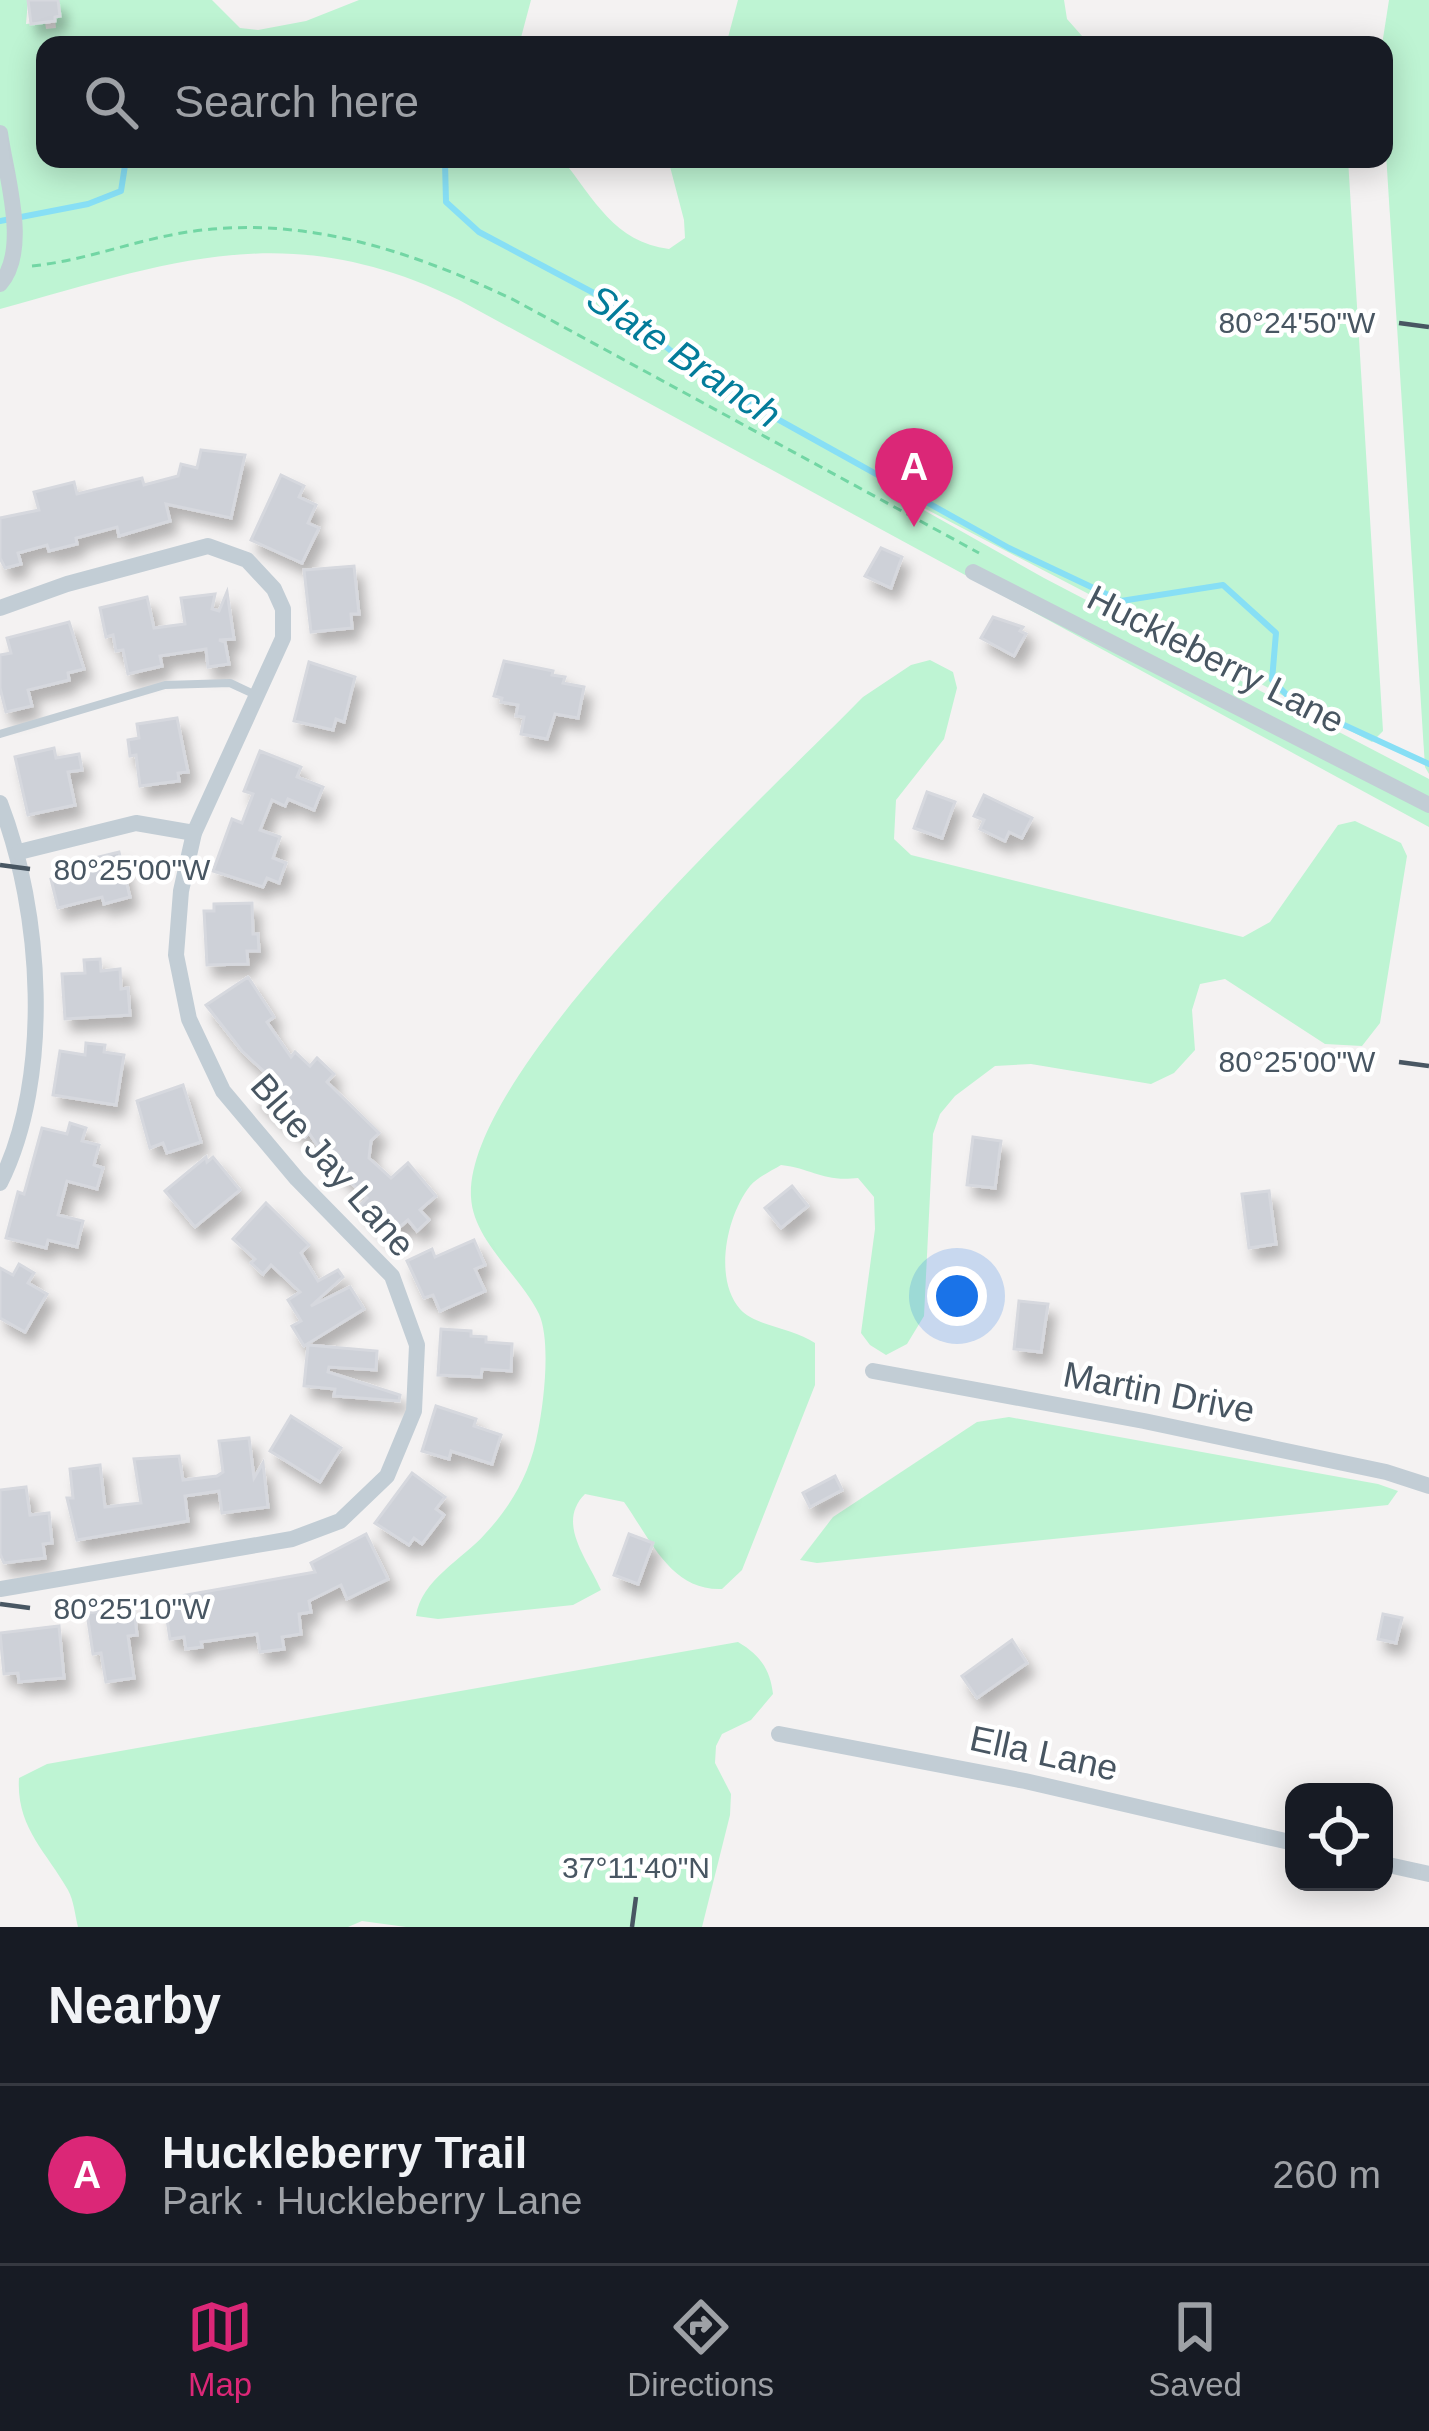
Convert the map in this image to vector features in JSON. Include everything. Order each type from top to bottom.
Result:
[{"type":"street","points":[[0,134],[15,230],[16,255],[6,276]]},
{"type":"street","name":"Blue Jay Lane","points":[[0,608],[67,584],[208,546],[248,560],[274,589],[283,609],[283,638],[194,832],[181,891],[176,955],[189,1019],[223,1091],[298,1179],[392,1276],[417,1345],[414,1411],[387,1476],[340,1521],[292,1540],[0,1589]]},
{"type":"street","name":"Huckleberry Lane","points":[[973,572],[1429,805]]},
{"type":"street","points":[[0,803],[19,852],[37,975],[33,1072],[0,1183]]},
{"type":"street","points":[[19,852],[136,823],[194,832]]},
{"type":"street","name":"Martin Drive","points":[[874,1371],[1166,1426],[1386,1472],[1429,1486]]},
{"type":"street","name":"Ella Lane","points":[[779,1733],[1025,1781],[1285,1841]]},
{"type":"street","points":[[1393,1866],[1429,1874]]},
{"type":"lane","points":[[0,734],[165,685],[230,683],[259,696]]},
{"type":"path","points":[[6,276],[181,232],[255,228],[341,236],[391,248],[514,300],[995,562]]},
{"type":"green space","points":[[0,0],[28,0],[26,24],[45,22],[46,29],[56,28],[58,0],[212,0],[240,28],[258,30],[306,21],[359,0],[531,0],[521,36],[36,36],[36,168],[569,168],[620,228],[650,245],[669,249],[685,238],[670,168],[1349,168],[1383,731],[1372,742],[876,483],[1044,578],[1429,779],[1429,827],[459,300],[397,274],[339,259],[230,255],[175,263],[0,309]]},
{"type":"green space","points":[[738,0],[1064,0],[1067,19],[1082,36],[728,36]]},
{"type":"green space","points":[[1389,0],[1429,0],[1429,774],[1387,168],[1393,168],[1393,36],[1383,36]]},
{"type":"green space","points":[[930,660],[953,672],[957,688],[944,739],[896,800],[894,839],[911,855],[1243,937],[1270,922],[1338,825],[1355,821],[1401,843],[1407,856],[1380,1023],[1362,1046],[1325,1044],[1225,979],[1200,984],[1192,1010],[1195,1050],[1174,1073],[1151,1084],[1031,1064],[995,1066],[955,1096],[940,1114],[933,1134],[924,1316],[907,1344],[886,1355],[861,1333],[875,1229],[874,1197],[858,1178],[835,1178],[781,1165],[765,1174],[750,1186],[735,1213],[726,1247],[727,1281],[746,1315],[815,1343],[815,1385],[742,1570],[722,1589],[689,1582],[653,1547],[624,1502],[585,1494],[573,1517],[574,1529],[601,1590],[573,1605],[438,1619],[416,1616],[434,1581],[485,1534],[512,1499],[531,1460],[538,1431],[545,1372],[543,1326],[531,1300],[480,1228],[471,1197],[482,1143],[516,1079],[630,935],[762,797],[863,697],[911,665]]},
{"type":"green space","points":[[1009,1417],[1398,1491],[1388,1505],[817,1563],[800,1560],[833,1517],[977,1422]]},
{"type":"green space","points":[[738,1642],[763,1664],[773,1694],[751,1720],[722,1734],[716,1746],[715,1763],[731,1794],[730,1815],[702,1927],[406,1927],[362,1921],[348,1927],[78,1927],[68,1890],[22,1811],[19,1778],[47,1764]]},
{"type":"building","points":[[28,0],[58,0],[60,16],[31,24]]},
{"type":"building","points":[[201,450],[245,455],[231,518],[166,504],[170,521],[119,536],[117,527],[76,538],[77,544],[18,553],[21,564],[5,568],[0,558],[0,518],[39,510],[34,492],[74,482],[77,494],[142,478],[144,485],[178,476],[181,464],[197,468]]},
{"type":"building","points":[[281,475],[304,486],[299,497],[316,505],[308,523],[319,528],[302,563],[251,540]]},
{"type":"building","points":[[881,548],[902,557],[891,588],[865,576]]},
{"type":"building","points":[[354,566],[359,614],[351,614],[352,628],[311,632],[304,570]]},
{"type":"building","points":[[227,592],[234,639],[219,640],[225,642],[229,664],[208,667],[206,649],[160,656],[162,666],[128,674],[123,650],[116,651],[113,635],[106,637],[100,608],[147,597],[154,628],[185,624],[181,598],[215,594],[212,609],[219,611]]},
{"type":"building","points":[[993,617],[1023,627],[1020,631],[1026,634],[1014,656],[981,638]]},
{"type":"building","points":[[69,622],[84,669],[68,673],[69,680],[28,690],[32,706],[6,712],[0,655],[11,653],[7,638]]},
{"type":"building","points":[[504,661],[553,671],[552,675],[565,677],[563,683],[584,687],[578,718],[555,714],[547,739],[521,734],[524,717],[516,716],[518,705],[494,696]]},
{"type":"building","points":[[309,662],[355,677],[344,722],[336,719],[333,730],[294,721]]},
{"type":"building","points":[[177,718],[188,772],[178,773],[179,781],[140,786],[136,755],[130,756],[128,740],[139,738],[137,724]]},
{"type":"building","points":[[54,748],[56,758],[79,754],[82,770],[68,772],[75,805],[28,815],[15,757]]},
{"type":"building","points":[[260,751],[301,767],[297,777],[323,787],[314,810],[288,799],[285,806],[272,800],[260,830],[280,837],[273,858],[286,863],[279,883],[267,878],[263,887],[213,871],[232,819],[242,823],[253,794],[244,791]]},
{"type":"building","points":[[927,792],[955,802],[942,838],[914,828]]},
{"type":"building","points":[[984,795],[1032,818],[1022,838],[1009,832],[1005,841],[980,829],[984,820],[974,816]]},
{"type":"building","points":[[119,852],[130,897],[104,904],[102,897],[58,908],[51,879],[80,872],[78,862]]},
{"type":"building","points":[[252,903],[259,951],[247,951],[248,964],[207,965],[204,911],[214,911],[214,904]]},
{"type":"building","points":[[100,959],[101,971],[120,969],[121,989],[128,988],[130,1015],[65,1019],[62,974],[85,973],[84,960]]},
{"type":"building","points":[[248,977],[274,1017],[267,1022],[291,1057],[295,1052],[310,1066],[317,1058],[334,1074],[327,1082],[379,1133],[371,1141],[369,1158],[391,1178],[408,1163],[436,1196],[420,1210],[429,1220],[417,1231],[408,1220],[388,1237],[360,1205],[367,1198],[328,1161],[309,1133],[305,1137],[290,1123],[287,1126],[254,1096],[271,1078],[242,1051],[206,1005]]},
{"type":"building","points":[[86,1043],[105,1045],[104,1052],[124,1055],[116,1105],[53,1095],[60,1051],[85,1055]]},
{"type":"building","points":[[183,1085],[201,1142],[167,1153],[163,1143],[150,1148],[137,1101]]},
{"type":"building","points":[[70,1123],[86,1128],[82,1141],[99,1145],[94,1165],[103,1168],[97,1189],[67,1181],[58,1215],[83,1221],[77,1247],[48,1240],[46,1248],[6,1238],[42,1128],[67,1134]]},
{"type":"building","points":[[973,1137],[1001,1141],[995,1188],[967,1185]]},
{"type":"building","points":[[206,1157],[207,1162],[213,1157],[240,1190],[195,1227],[165,1191]]},
{"type":"building","points":[[792,1186],[808,1206],[781,1228],[765,1208]]},
{"type":"building","points":[[1269,1191],[1276,1244],[1249,1248],[1242,1194]]},
{"type":"building","points":[[266,1203],[309,1245],[301,1253],[318,1281],[338,1270],[343,1277],[311,1306],[350,1287],[364,1309],[304,1346],[292,1326],[301,1321],[288,1300],[300,1292],[271,1265],[263,1274],[251,1263],[255,1259],[233,1239]]},
{"type":"building","points":[[474,1240],[485,1265],[475,1269],[485,1291],[440,1311],[433,1295],[424,1298],[407,1261],[432,1249],[435,1257]]},
{"type":"building","points":[[19,1264],[34,1273],[28,1283],[47,1294],[25,1332],[0,1318],[0,1268],[13,1275]]},
{"type":"building","points":[[1019,1301],[1048,1304],[1041,1352],[1014,1349]]},
{"type":"building","points":[[441,1329],[471,1331],[471,1336],[486,1337],[486,1342],[512,1344],[511,1371],[482,1369],[481,1377],[438,1375]]},
{"type":"building","points":[[308,1345],[377,1351],[376,1370],[329,1367],[328,1372],[400,1395],[399,1401],[334,1396],[335,1389],[304,1386]]},
{"type":"building","points":[[436,1406],[476,1419],[474,1426],[501,1435],[492,1464],[451,1451],[449,1459],[422,1451]]},
{"type":"building","points":[[291,1416],[341,1448],[320,1482],[270,1451]]},
{"type":"building","points":[[249,1438],[254,1478],[263,1463],[268,1507],[222,1513],[219,1491],[185,1496],[188,1521],[77,1540],[67,1498],[73,1498],[70,1469],[100,1465],[105,1507],[141,1503],[134,1459],[179,1456],[183,1480],[217,1476],[223,1472],[219,1441]]},
{"type":"building","points":[[412,1473],[445,1497],[436,1509],[444,1515],[422,1544],[414,1538],[409,1545],[375,1523]]},
{"type":"building","points":[[835,1476],[842,1490],[810,1507],[803,1493]]},
{"type":"building","points":[[26,1487],[30,1515],[49,1513],[52,1543],[43,1544],[45,1558],[4,1563],[0,1490]]},
{"type":"building","points":[[366,1534],[388,1579],[347,1599],[341,1585],[309,1601],[311,1612],[299,1614],[301,1634],[282,1637],[284,1649],[260,1652],[257,1634],[201,1642],[202,1647],[186,1649],[184,1637],[170,1639],[164,1599],[315,1572],[311,1563]]},
{"type":"building","points":[[629,1534],[653,1543],[638,1584],[614,1575]]},
{"type":"building","points":[[134,1607],[137,1635],[128,1636],[134,1678],[106,1682],[101,1653],[93,1654],[87,1613]]},
{"type":"building","points":[[1383,1614],[1402,1618],[1396,1643],[1378,1639]]},
{"type":"building","points":[[59,1626],[64,1678],[19,1682],[18,1673],[4,1674],[0,1633]]},
{"type":"building","points":[[1012,1640],[1027,1663],[977,1698],[962,1676]]},
{"type":"waterway","name":"Slate Branch","points":[[0,221],[88,204],[121,191],[125,168]]},
{"type":"waterway","name":"Slate Branch","points":[[445,168],[446,202],[479,232],[607,300],[709,381],[1009,548],[1121,601],[1223,585],[1276,633],[1272,680],[1294,702],[1429,764]]},
{"type":"place","name":"Huckleberry Trail","points":[[914,527]]}]
